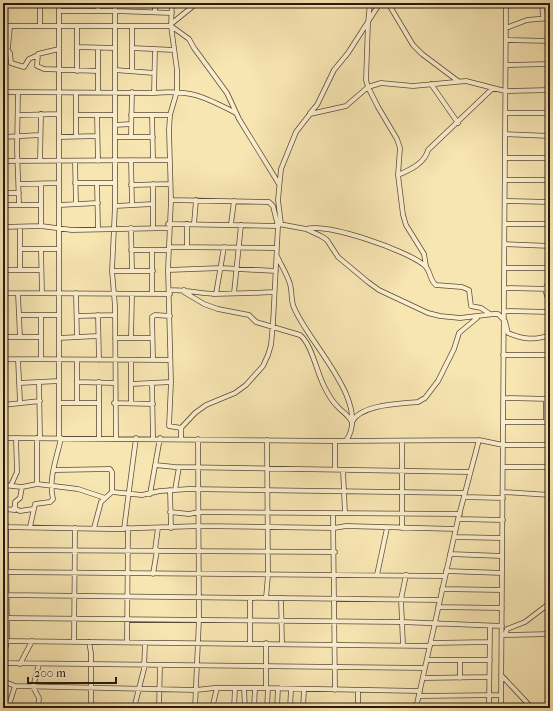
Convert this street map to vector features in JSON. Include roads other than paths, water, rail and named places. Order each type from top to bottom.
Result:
[{"type":"street","points":[[3,4],[40,3],[40,26]]},
{"type":"street","points":[[30,527],[35,504],[51,502],[53,499],[50,487],[51,477],[55,470],[60,438],[59,3]]},
{"type":"street","points":[[98,3],[98,11]]},
{"type":"street","points":[[116,3],[114,115],[116,160],[112,271],[114,294],[114,403],[116,438]]},
{"type":"street","points":[[155,3],[155,12]]},
{"type":"street","points":[[172,3],[171,25],[177,70],[177,91],[170,115],[169,160],[171,200],[168,226],[168,270],[170,292],[171,382],[169,426],[181,428]]},
{"type":"street","points":[[3,13],[3,26],[171,25],[197,3]]},
{"type":"street","points":[[370,3],[366,75],[368,88],[397,139],[400,152],[398,175],[401,206],[406,225],[424,254],[426,266],[433,283],[443,286],[462,287],[469,290],[471,306],[481,308],[490,314]]},
{"type":"street","points":[[181,438],[181,428],[195,413],[206,405],[235,393],[246,385],[263,366],[271,346],[273,327],[276,248],[279,225],[278,200],[281,169],[296,132],[317,105],[334,70],[348,54],[380,3]]},
{"type":"street","points":[[388,3],[418,50],[432,63],[458,81]]},
{"type":"street","points":[[501,708],[503,635],[502,538],[506,3]]},
{"type":"street","points":[[542,3],[543,17]]},
{"type":"street","points":[[59,11],[172,13]]},
{"type":"street","points":[[506,28],[522,21],[543,17],[550,18]]},
{"type":"street","points":[[171,25],[189,39],[227,93],[236,113],[279,185]]},
{"type":"street","points":[[10,26],[8,47],[5,49],[10,54],[11,63],[24,67],[29,59],[59,49]]},
{"type":"street","points":[[77,26],[77,71]]},
{"type":"street","points":[[132,26],[132,71]]},
{"type":"street","points":[[506,40],[550,41]]},
{"type":"street","points":[[77,48],[115,48]]},
{"type":"street","points":[[98,48],[98,92]]},
{"type":"street","points":[[132,48],[174,50]]},
{"type":"street","points":[[154,93],[155,49]]},
{"type":"street","points":[[38,55],[36,64],[39,68],[98,71]]},
{"type":"street","points":[[506,65],[550,64]]},
{"type":"street","points":[[115,70],[154,72]]},
{"type":"street","points":[[310,114],[346,106],[368,88],[381,83],[413,86],[458,81],[476,82],[505,91],[550,90]]},
{"type":"street","points":[[431,84],[458,123]]},
{"type":"street","points":[[398,175],[414,169],[427,155],[428,150],[493,88]]},
{"type":"street","points":[[3,92],[154,93],[177,91],[202,96],[236,113]]},
{"type":"street","points":[[18,92],[19,204]]},
{"type":"street","points":[[131,137],[132,92]]},
{"type":"street","points":[[76,93],[76,136]]},
{"type":"street","points":[[505,113],[550,113]]},
{"type":"street","points":[[40,114],[40,160]]},
{"type":"street","points":[[19,115],[59,114]]},
{"type":"street","points":[[97,114],[98,160]]},
{"type":"street","points":[[76,115],[114,115]]},
{"type":"street","points":[[131,115],[170,115]]},
{"type":"street","points":[[152,115],[153,160]]},
{"type":"street","points":[[115,125],[131,124]]},
{"type":"street","points":[[505,134],[550,136]]},
{"type":"street","points":[[3,137],[40,135]]},
{"type":"street","points":[[59,136],[98,136]]},
{"type":"street","points":[[115,137],[153,137]]},
{"type":"street","points":[[3,145],[3,167]]},
{"type":"street","points":[[505,158],[550,158]]},
{"type":"street","points":[[75,160],[76,204]]},
{"type":"street","points":[[132,160],[132,205]]},
{"type":"street","points":[[3,161],[169,160]]},
{"type":"street","points":[[505,180],[550,180]]},
{"type":"street","points":[[19,184],[59,183]]},
{"type":"street","points":[[75,183],[115,183]]},
{"type":"street","points":[[41,184],[41,226]]},
{"type":"street","points":[[98,184],[98,228]]},
{"type":"street","points":[[153,184],[153,228]]},
{"type":"street","points":[[131,185],[170,184]]},
{"type":"street","points":[[3,193],[19,193]]},
{"type":"street","points":[[171,200],[270,203],[273,206],[279,225]]},
{"type":"street","points":[[194,224],[196,200]]},
{"type":"street","points":[[231,224],[234,201]]},
{"type":"street","points":[[505,201],[550,202]]},
{"type":"street","points":[[59,205],[98,203]]},
{"type":"street","points":[[115,206],[153,204]]},
{"type":"street","points":[[3,205],[41,205]]},
{"type":"street","points":[[3,228],[41,226],[72,230],[98,228],[153,228],[187,224],[231,224],[279,225],[306,229],[316,228],[398,250],[426,266]]},
{"type":"street","points":[[187,224],[187,247]]},
{"type":"street","points":[[505,224],[550,224]]},
{"type":"street","points":[[234,293],[241,225]]},
{"type":"street","points":[[20,228],[20,270]]},
{"type":"street","points":[[131,228],[132,271]]},
{"type":"street","points":[[306,229],[327,240],[338,257],[379,290],[428,312],[440,316],[478,317],[490,314],[504,316],[550,312]]},
{"type":"street","points":[[505,244],[550,246]]},
{"type":"street","points":[[131,250],[187,247],[276,248]]},
{"type":"street","points":[[216,294],[224,247]]},
{"type":"street","points":[[20,250],[59,249]]},
{"type":"street","points":[[41,250],[42,293]]},
{"type":"street","points":[[152,250],[152,294]]},
{"type":"street","points":[[276,254],[290,284],[293,305],[327,358],[333,372],[345,388],[352,422],[352,432],[346,441]]},
{"type":"street","points":[[168,270],[221,268],[276,271]]},
{"type":"street","points":[[505,268],[550,268]]},
{"type":"street","points":[[3,270],[41,270]]},
{"type":"street","points":[[112,271],[153,271]]},
{"type":"street","points":[[3,275],[3,310]]},
{"type":"street","points":[[550,280],[548,289],[550,306]]},
{"type":"street","points":[[504,288],[548,289]]},
{"type":"street","points":[[184,290],[184,292],[204,304],[218,309],[249,315],[256,322],[295,332],[306,340],[317,372],[326,390],[338,407],[349,415],[352,422]]},
{"type":"street","points":[[3,293],[152,294],[184,290],[194,293],[216,294],[274,292]]},
{"type":"street","points":[[76,293],[77,337]]},
{"type":"street","points":[[18,294],[20,337]]},
{"type":"street","points":[[131,338],[132,294]]},
{"type":"street","points":[[20,315],[59,315]]},
{"type":"street","points":[[41,315],[41,359]]},
{"type":"street","points":[[98,315],[99,360]]},
{"type":"street","points":[[77,316],[114,315]]},
{"type":"street","points":[[153,360],[153,316],[170,316]]},
{"type":"street","points":[[504,316],[508,333],[518,338],[537,339],[550,335]]},
{"type":"street","points":[[352,422],[357,414],[365,410],[418,402],[425,398],[438,381],[454,349],[459,333],[478,317]]},
{"type":"street","points":[[59,338],[98,336]]},
{"type":"street","points":[[3,337],[41,337]]},
{"type":"street","points":[[115,338],[152,338]]},
{"type":"street","points":[[3,352],[3,365]]},
{"type":"street","points":[[503,355],[550,355]]},
{"type":"street","points":[[3,359],[170,360]]},
{"type":"street","points":[[18,359],[20,402]]},
{"type":"street","points":[[77,360],[77,403]]},
{"type":"street","points":[[131,360],[131,403]]},
{"type":"street","points":[[19,383],[59,381]]},
{"type":"street","points":[[37,484],[40,401],[39,382]]},
{"type":"street","points":[[77,382],[115,383]]},
{"type":"street","points":[[99,382],[99,438]]},
{"type":"street","points":[[131,384],[171,382]]},
{"type":"street","points":[[152,383],[153,438]]},
{"type":"street","points":[[503,422],[548,422],[548,399],[504,398]]},
{"type":"street","points":[[3,405],[40,401]]},
{"type":"street","points":[[59,403],[98,403]]},
{"type":"street","points":[[114,403],[153,404]]},
{"type":"street","points":[[3,438],[181,438],[335,441],[479,440],[503,445],[550,445]]},
{"type":"street","points":[[11,485],[17,472],[16,438]]},
{"type":"street","points":[[127,642],[128,550],[126,528],[128,494],[136,438]]},
{"type":"street","points":[[150,494],[160,438]]},
{"type":"street","points":[[195,708],[199,620],[198,439]]},
{"type":"street","points":[[266,598],[268,575],[267,440]]},
{"type":"street","points":[[416,708],[450,554],[479,440]]},
{"type":"street","points":[[335,441],[335,470]]},
{"type":"street","points":[[402,441],[402,528]]},
{"type":"street","points":[[155,465],[179,467],[470,472]]},
{"type":"street","points":[[175,490],[179,467]]},
{"type":"street","points":[[503,467],[550,467]]},
{"type":"street","points":[[55,470],[110,469],[112,472],[112,492]]},
{"type":"street","points":[[343,470],[345,513]]},
{"type":"street","points":[[3,485],[11,485],[22,488],[37,484],[50,487],[78,489],[105,498]]},
{"type":"street","points":[[14,508],[22,488]]},
{"type":"street","points":[[170,490],[171,528]]},
{"type":"street","points":[[94,528],[101,502],[112,492],[142,495],[170,490],[343,491],[403,492],[503,498]]},
{"type":"street","points":[[503,492],[550,495]]},
{"type":"street","points":[[3,656],[5,641],[4,506],[20,511],[33,509]]},
{"type":"street","points":[[170,512],[189,514],[199,512],[403,514],[503,520]]},
{"type":"street","points":[[333,513],[335,552],[333,645],[334,690]]},
{"type":"street","points":[[5,527],[171,528],[199,526],[334,528],[346,526],[456,529]]},
{"type":"street","points":[[74,642],[75,528]]},
{"type":"street","points":[[153,574],[158,528]]},
{"type":"street","points":[[376,575],[387,528]]},
{"type":"street","points":[[454,537],[502,538]]},
{"type":"street","points":[[4,550],[335,552]]},
{"type":"street","points":[[450,554],[502,556]]},
{"type":"street","points":[[4,572],[268,575],[502,573]]},
{"type":"street","points":[[403,645],[401,599],[406,575]]},
{"type":"street","points":[[442,589],[502,590]]},
{"type":"street","points":[[5,595],[440,600]]},
{"type":"street","points":[[250,598],[250,643]]},
{"type":"street","points":[[281,598],[282,644]]},
{"type":"street","points":[[503,635],[507,629],[525,622],[550,603]]},
{"type":"street","points":[[438,607],[502,608]]},
{"type":"street","points":[[4,618],[402,622],[502,626]]},
{"type":"street","points":[[489,708],[490,626]]},
{"type":"street","points":[[503,635],[550,634]]},
{"type":"street","points":[[5,641],[333,645],[403,645],[490,642]]},
{"type":"street","points":[[20,664],[32,642]]},
{"type":"street","points":[[89,642],[91,665],[90,708]]},
{"type":"street","points":[[134,708],[145,665],[146,643]]},
{"type":"street","points":[[266,643],[267,708]]},
{"type":"street","points":[[427,660],[490,660]]},
{"type":"street","points":[[460,660],[460,678]]},
{"type":"street","points":[[3,663],[425,668]]},
{"type":"street","points":[[38,708],[39,698],[33,687],[40,664]]},
{"type":"street","points":[[159,708],[160,665]]},
{"type":"street","points":[[501,674],[532,708]]},
{"type":"street","points":[[423,678],[489,677]]},
{"type":"street","points":[[3,681],[15,686],[33,687],[196,690],[217,688],[278,688],[501,695]]},
{"type":"street","points":[[8,708],[15,686]]},
{"type":"street","points":[[212,708],[217,688]]},
{"type":"street","points":[[234,708],[235,688]]},
{"type":"street","points":[[244,688],[245,708]]},
{"type":"street","points":[[254,708],[255,688]]},
{"type":"street","points":[[277,708],[278,688]]},
{"type":"street","points":[[290,708],[291,689]]},
{"type":"street","points":[[303,708],[304,689]]},
{"type":"street","points":[[358,691],[358,708]]}]
